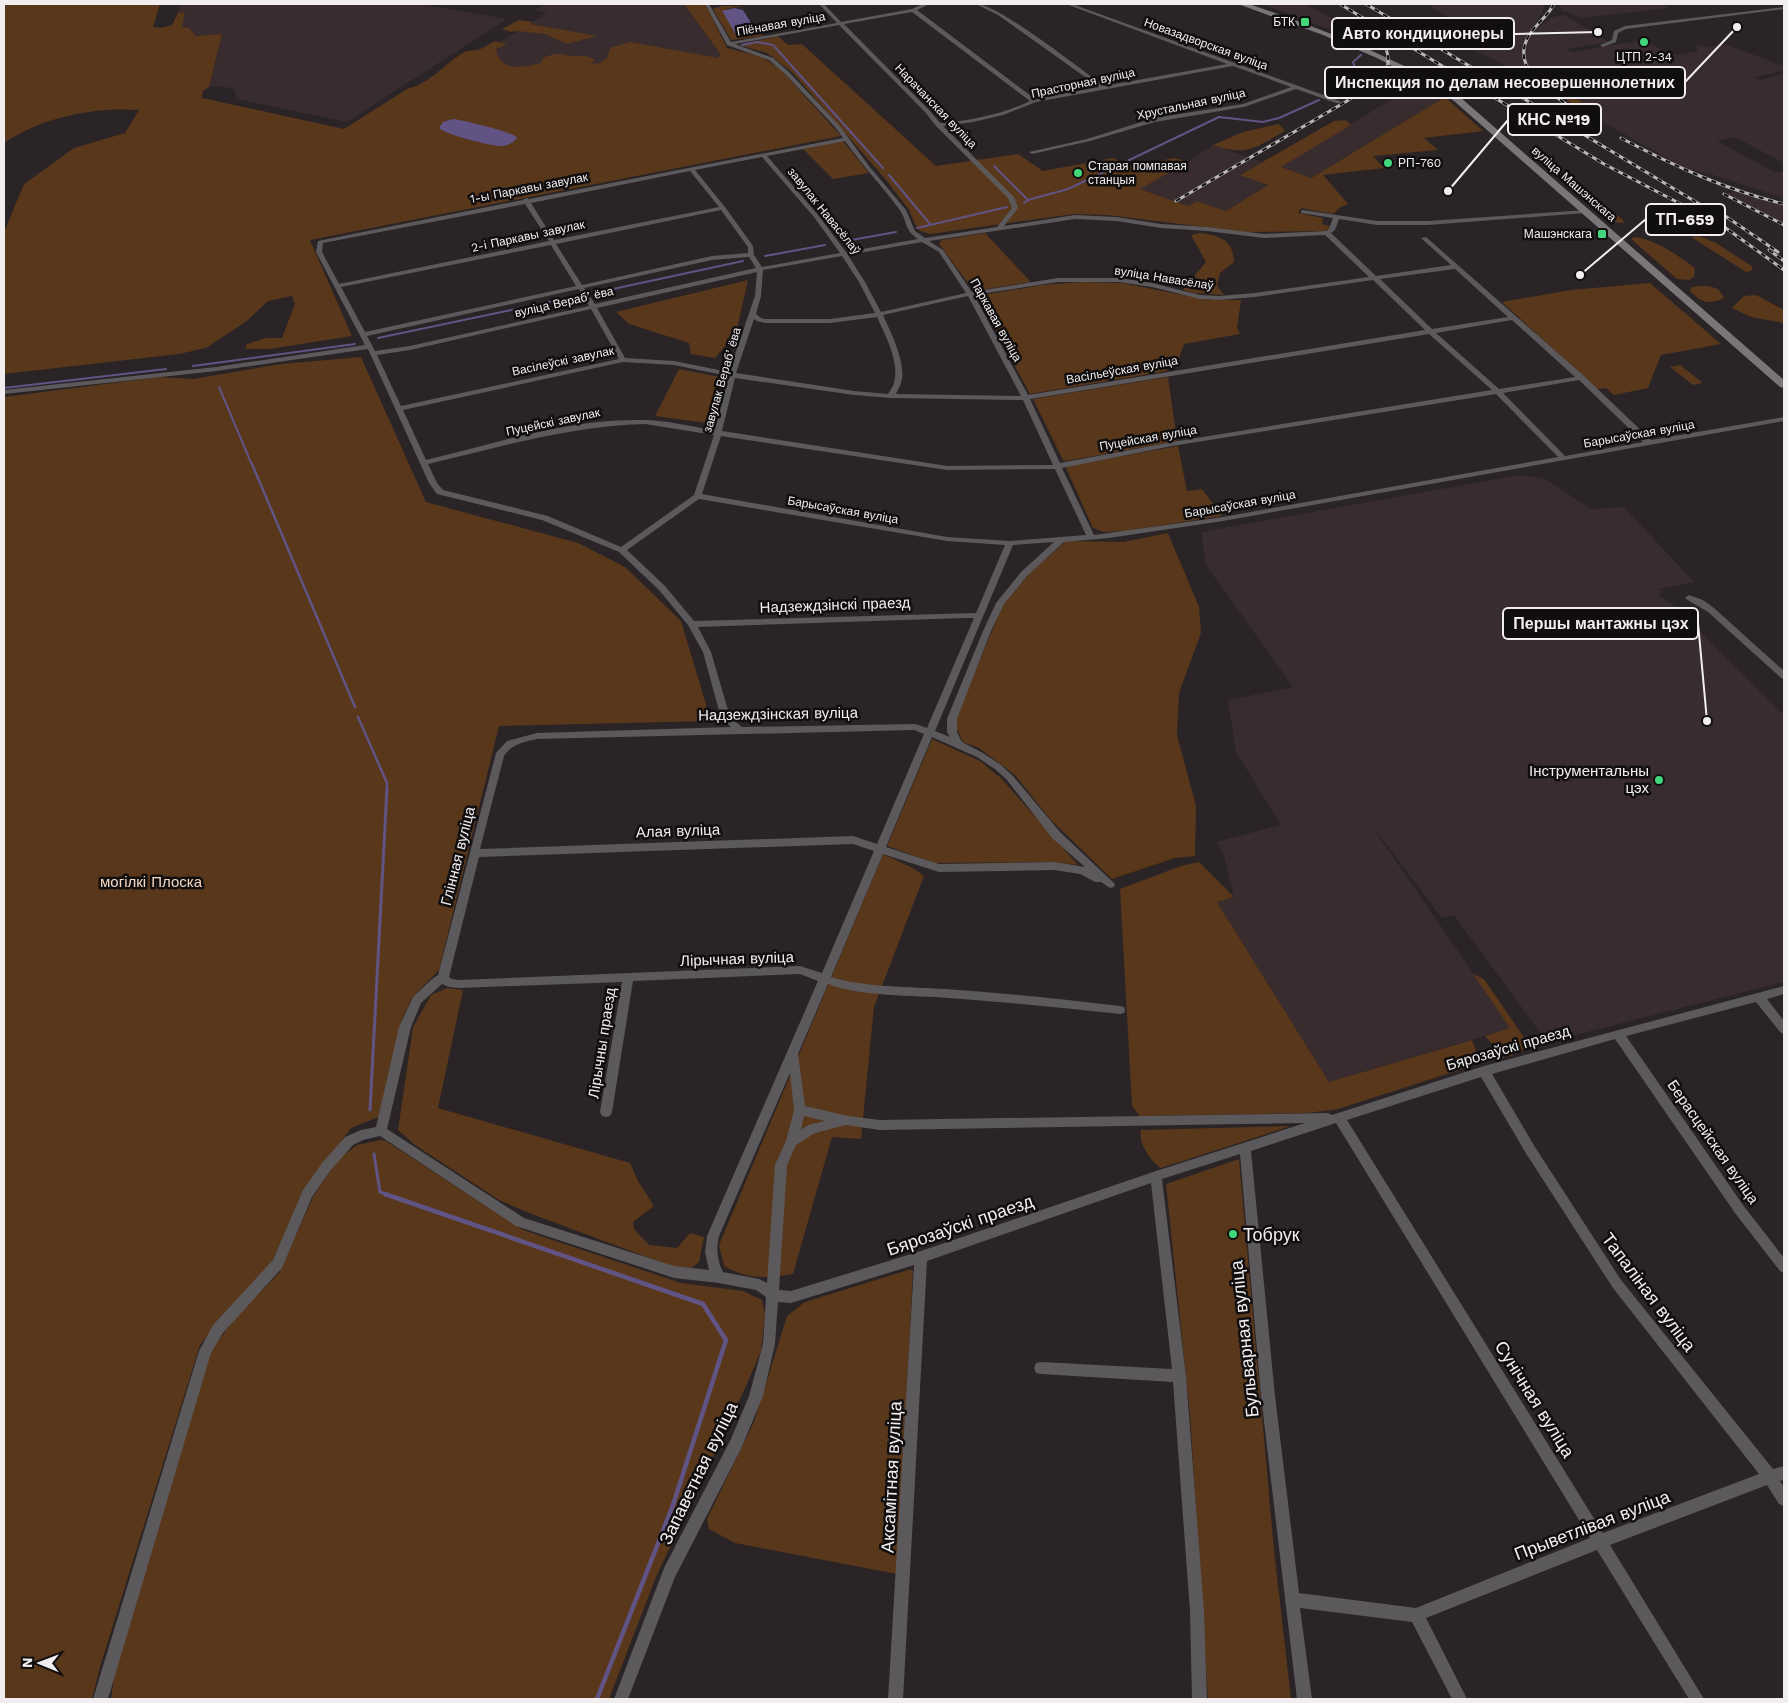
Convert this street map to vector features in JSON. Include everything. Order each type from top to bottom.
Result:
[{"type":"main road","name":"вуліца Машэнскага","points":[[1242,4],[1326,33],[1424,78],[1471,110],[1784,384]]},
{"type":"street","points":[[707,4],[729,44]]},
{"type":"street","name":"Нарачанская вуліца","points":[[821,4],[842,23],[927,111],[938,125],[1012,197],[1016,208],[1000,227]]},
{"type":"street","name":"Піёнавая вуліца","points":[[729,44],[842,23],[928,4]]},
{"type":"street","points":[[978,4],[1000,14],[1103,88]]},
{"type":"street","name":"Новазадворская вуліца","points":[[1068,4],[1338,102]]},
{"type":"street","points":[[914,7],[1034,101]]},
{"type":"street","points":[[1603,45],[1614,41],[1616,32],[1625,28],[1784,8]]},
{"type":"street","name":"Піёнавая вуліца","points":[[729,44],[771,59],[811,96],[846,139]]},
{"type":"street","name":"Прасторная вуліца","points":[[938,125],[951,124],[1027,106],[1034,101],[1233,64]]},
{"type":"street","name":"Хрустальная вуліца","points":[[1032,152],[1088,140],[1154,120],[1244,105],[1295,87]]},
{"type":"street","name":"1-ы Паркавы завулак","points":[[622,550],[544,518],[440,492],[433,483],[400,408],[371,350],[319,252],[320,242],[526,200],[846,139]]},
{"type":"street","name":"Паркавая вуліца","points":[[846,139],[904,211],[912,232],[921,240],[941,251],[970,294],[1026,398],[1091,537]]},
{"type":"street","name":"завулак Навасёлаў","points":[[763,155],[793,188],[846,253],[880,314],[897,356],[898,383],[891,396]]},
{"type":"street","points":[[691,169],[751,246],[751,255],[760,269]]},
{"type":"street","points":[[526,200],[593,307],[623,360]]},
{"type":"street","name":"2-і Паркавы завулак","points":[[336,286],[723,208]]},
{"type":"street","points":[[1303,212],[1377,223],[1428,223],[1585,211]]},
{"type":"street","name":"вуліца Верабʼёва","points":[[4,392],[371,350],[410,348],[760,269],[921,240],[1075,217],[1116,219],[1161,226],[1264,236],[1327,233]]},
{"type":"street","points":[[1336,218],[1332,230],[1327,233],[1430,331],[1498,392],[1564,459]]},
{"type":"street","points":[[1424,238],[1454,267],[1581,378],[1649,443]]},
{"type":"street","name":"вуліца Верабʼёва","points":[[363,335],[712,258],[751,255]]},
{"type":"street","name":"вуліца Навасёлаў","points":[[753,315],[759,320],[774,322],[830,321],[880,314],[970,294],[1040,282],[1086,279],[1119,280],[1200,297],[1219,298],[1454,267]]},
{"type":"street","name":"завулак Верабʼёва","points":[[698,496],[718,433],[732,375],[753,315],[758,296],[760,269]]},
{"type":"street","name":"Васільеўская вуліца","points":[[732,375],[854,393],[891,396],[1026,398],[1513,318]]},
{"type":"street","name":"Васілеўскі завулак","points":[[400,408],[623,360],[674,363],[732,375]]},
{"type":"street","name":"Пуцейская вуліца","points":[[718,433],[947,468],[1049,468],[1172,444],[1581,378]]},
{"type":"street","name":"Барысаўская вуліца","points":[[698,496],[947,539],[1010,543],[1108,536],[1215,520],[1784,419]]},
{"type":"street","name":"Пуцейскі завулак","points":[[424,463],[577,426],[612,422],[645,422],[718,433]]},
{"type":"street","points":[[698,496],[622,550],[662,588],[692,624],[707,652],[726,718],[740,730]]},
{"type":"street","points":[[958,744],[952,732],[952,719],[1000,603],[1024,574],[1062,539]]},
{"type":"street","points":[[719,1276],[711,1262],[710,1249],[713,1236],[1010,543]]},
{"type":"street","points":[[1689,598],[1700,602],[1711,610],[1784,676]]},
{"type":"street","name":"Надзеждзінскі праезд","points":[[692,624],[978,616]]},
{"type":"street","points":[[712,731],[726,718]]},
{"type":"street","name":"Надзеждзінская вуліца","points":[[508,744],[520,739],[537,736],[897,726],[915,727],[958,744]]},
{"type":"street","name":"Глінная вуліца","points":[[443,978],[499,755],[508,744]]},
{"type":"street","name":"Алая вуліца","points":[[475,853],[854,840],[880,847],[924,865],[939,868],[1054,866],[1082,870],[1110,884],[1056,834],[1010,778],[980,755],[958,744]]},
{"type":"street","name":"Лірычная вуліца","points":[[443,978],[449,983],[459,984],[800,970],[839,984],[870,988],[998,997],[1120,1010]]},
{"type":"street","points":[[381,1131],[405,1027],[417,1000],[443,978]]},
{"type":"street","name":"Лірычны праезд","points":[[606,1112],[628,978]]},
{"type":"street","name":"Бярозаўскі праезд","points":[[1245,1149],[1484,1071],[1784,990]]},
{"type":"street","points":[[1760,996],[1784,1029]]},
{"type":"street","name":"Берасцейская вуліца","points":[[1618,1034],[1739,1209],[1784,1268]]},
{"type":"street","points":[[792,1141],[800,1110],[793,1053]]},
{"type":"street","name":"Тапаліная вуліца","points":[[1484,1071],[1531,1151],[1616,1284],[1770,1476],[1784,1499]]},
{"type":"street","points":[[800,1110],[848,1121],[880,1125],[1340,1118]]},
{"type":"street","name":"Сунічная вуліца","points":[[1340,1118],[1697,1699]]},
{"type":"street","points":[[792,1141],[812,1129],[848,1121]]},
{"type":"street","points":[[100,1699],[205,1351],[218,1329],[278,1264],[307,1194],[326,1167],[349,1142],[361,1135],[381,1131],[520,1222],[674,1272],[719,1276],[758,1285],[773,1295]]},
{"type":"street","name":"Запаветная вуліца","points":[[621,1699],[669,1574],[736,1444],[756,1396],[769,1344],[781,1165],[792,1141]]},
{"type":"street","points":[[1200,1699],[1197,1611],[1179,1376],[1156,1176],[1245,1149]]},
{"type":"street","name":"Бульварная вуліца","points":[[1245,1149],[1268,1396],[1304,1699]]},
{"type":"street","name":"Бярозаўскі праезд","points":[[773,1295],[791,1297],[921,1257],[1156,1176]]},
{"type":"street","name":"Аксамітная вуліца","points":[[896,1699],[921,1257]]},
{"type":"street","points":[[1041,1368],[1179,1376]]},
{"type":"street","name":"Прыветлівая вуліца","points":[[1293,1600],[1416,1615],[1601,1541],[1770,1476],[1784,1473]]},
{"type":"street","points":[[1416,1615],[1460,1699]]},
{"type":"shaded area","points":[[180,4],[419,4],[507,19],[347,122],[237,99],[234,89],[220,86],[209,87],[222,35],[196,36],[189,28],[182,27],[184,12],[178,13]]},
{"type":"shaded area","points":[[546,4],[684,4],[720,55],[718,58],[355,131],[547,13],[535,10]]},
{"type":"shaded area","points":[[1262,4],[1306,4],[1352,30],[1339,33]]},
{"type":"shaded area","points":[[1427,4],[1545,4],[1534,26],[1539,27],[1553,17],[1565,15],[1608,42],[1567,49],[1572,52],[1643,40],[1672,55],[1699,51],[1694,46],[1727,45],[1784,66],[1784,71],[1754,77],[1760,80],[1784,74],[1784,163],[1735,137],[1717,141],[1776,173],[1784,171],[1784,198],[1710,174],[1686,169],[1582,110],[1604,105],[1589,107],[1536,72],[1520,73],[1421,23],[1447,17]]},
{"type":"shaded area","points":[[1559,4],[1662,4],[1668,8],[1582,18],[1568,12],[1562,12]]},
{"type":"shaded area","points":[[734,8],[743,10],[758,34],[736,35],[722,11]]},
{"type":"shaded area","points":[[1409,89],[1441,100],[1310,178],[1280,167]]},
{"type":"shaded area","points":[[453,119],[498,130],[517,138],[508,145],[498,146],[460,137],[439,128],[443,122]]},
{"type":"shaded area","points":[[1213,145],[1262,162],[1241,174],[1269,184],[1226,211],[1198,201],[1188,206],[1139,189],[1188,162]]},
{"type":"shaded area","points":[[1734,192],[1784,205],[1784,224],[1727,194]]},
{"type":"shaded area","points":[[1519,475],[1544,478],[1591,509],[1624,507],[1694,582],[1659,589],[1662,592],[1658,594],[1674,606],[1784,715],[1784,982],[1547,1042],[1454,915],[1442,918],[1367,819],[1511,1028],[1329,1082],[1217,902],[1234,897],[1223,852],[1216,842],[1281,825],[1236,752],[1228,700],[1293,687],[1206,565],[1201,532]]},
{"type":"green space","points":[[4,4],[160,4],[153,27],[161,28],[172,25],[178,13],[185,12],[182,27],[189,28],[196,36],[222,34],[209,87],[203,91],[202,98],[344,129],[407,89],[422,83],[465,52],[478,50],[495,41],[507,44],[496,49],[498,57],[502,62],[520,67],[541,63],[543,58],[557,54],[586,56],[595,60],[591,64],[600,63],[607,58],[610,48],[630,42],[718,58],[720,54],[684,4],[705,4],[727,48],[762,57],[780,69],[841,136],[310,240],[352,336],[269,349],[245,349],[247,344],[265,338],[282,338],[295,304],[292,296],[268,301],[247,321],[206,348],[179,354],[4,374],[4,232],[24,184],[74,148],[125,133],[139,110],[122,109],[86,112],[52,120],[35,126],[4,143]]},
{"type":"green space","points":[[722,6],[743,6],[726,9],[744,36],[761,34],[763,36],[731,40],[713,9]]},
{"type":"green space","points":[[519,20],[533,22],[530,24],[597,36],[567,44],[545,34],[511,32],[502,29]]},
{"type":"green space","points":[[778,36],[788,45],[802,44],[936,166],[1018,154],[1043,171],[1113,158],[1130,166],[1175,158],[1188,162],[1140,189],[1188,206],[1197,201],[1226,211],[1268,185],[1240,175],[1334,121],[1346,120],[1351,125],[1281,167],[1311,178],[1445,97],[1483,131],[1424,138],[1438,150],[1373,156],[1384,168],[1323,175],[1348,204],[1339,208],[1333,214],[1301,208],[1298,213],[1323,218],[1322,224],[1330,226],[1329,229],[1324,231],[1245,232],[1107,215],[1074,214],[930,234],[920,231],[909,210],[887,181],[792,72],[767,53],[739,45]]},
{"type":"green space","points":[[1536,72],[1589,107],[1580,109],[1552,90]]},
{"type":"green space","points":[[1279,124],[1285,131],[1258,146],[1235,150],[1213,145],[1243,132]]},
{"type":"green space","points":[[843,141],[869,173],[833,179],[802,148]]},
{"type":"green space","points":[[1588,193],[1623,220],[1624,223],[1611,222],[1581,195]]},
{"type":"green space","points":[[985,233],[1030,282],[974,291],[939,244],[942,240]]},
{"type":"green space","points":[[1200,233],[1219,237],[1231,248],[1234,262],[1220,273],[1217,286],[1224,295],[1194,293],[1183,290],[1206,262],[1191,235]]},
{"type":"green space","points":[[1699,236],[1716,243],[1753,267],[1751,271],[1746,272],[1691,237]]},
{"type":"green space","points":[[1635,237],[1651,241],[1681,258],[1695,268],[1694,277],[1689,280],[1677,279],[1631,239]]},
{"type":"green space","points":[[748,280],[736,333],[715,358],[691,354],[689,343],[629,324],[616,312]]},
{"type":"green space","points":[[1081,282],[1122,283],[1208,300],[1241,300],[1237,328],[1240,334],[1184,344],[1177,364],[1165,366],[1167,371],[1030,394],[979,298],[983,295],[1042,285]]},
{"type":"green space","points":[[1650,283],[1721,344],[1661,355],[1648,388],[1614,395],[1606,388],[1597,389],[1502,302],[1571,290]]},
{"type":"green space","points":[[1692,287],[1715,288],[1720,291],[1724,298],[1714,302],[1706,302],[1690,291]]},
{"type":"green space","points":[[1756,295],[1784,310],[1784,323],[1751,317],[1732,308],[1744,296]]},
{"type":"green space","name":"могілкі Плоска","points":[[361,357],[426,502],[578,543],[625,567],[681,621],[711,721],[499,726],[439,970],[412,998],[402,1019],[379,1117],[351,1128],[303,1192],[270,1267],[228,1309],[200,1345],[100,1667],[92,1699],[4,1699],[4,397],[159,377],[193,379],[281,364]]},
{"type":"green space","points":[[1680,365],[1703,383],[1693,385],[1670,367]]},
{"type":"green space","points":[[679,369],[724,378],[706,423],[655,416]]},
{"type":"green space","points":[[1168,377],[1177,441],[1066,461],[1063,460],[1033,399]]},
{"type":"green space","points":[[1178,446],[1187,491],[1202,489],[1222,516],[1124,531],[1104,532],[1093,528],[1066,468],[1068,466]]},
{"type":"green space","points":[[1168,533],[1199,607],[1201,633],[1179,693],[1177,735],[1196,806],[1195,856],[1175,858],[1112,879],[1050,819],[1015,775],[979,748],[963,742],[957,729],[957,715],[1004,602],[1031,572],[1066,541],[1123,542]]},
{"type":"green space","points":[[932,739],[980,761],[1001,778],[1078,865],[1051,862],[935,863],[887,846]]},
{"type":"green space","points":[[883,854],[913,868],[924,876],[874,1007],[861,1139],[832,1137],[793,1274],[758,1277],[733,1271],[724,1266],[719,1245]]},
{"type":"green space","points":[[1199,862],[1234,897],[1217,902],[1329,1082],[1472,1040],[1479,1059],[1469,1067],[1338,1109],[1308,1113],[1140,1116],[1132,1106],[1120,889],[1181,866]]},
{"type":"green space","points":[[1473,974],[1484,979],[1525,1039],[1523,1050],[1504,1057],[1485,1036],[1510,1028]]},
{"type":"green space","points":[[447,988],[463,990],[438,1108],[630,1163],[638,1181],[654,1206],[633,1222],[634,1229],[649,1245],[677,1248],[690,1233],[704,1237],[699,1262],[689,1270],[671,1266],[499,1200],[415,1145],[398,1130],[413,1027],[431,995]]},
{"type":"green space","points":[[1291,1126],[1161,1168],[1153,1161],[1141,1140],[1141,1130]]},
{"type":"green space","points":[[381,1140],[386,1141],[523,1230],[681,1283],[743,1291],[762,1300],[765,1314],[761,1351],[656,1577],[609,1699],[111,1699],[115,1670],[210,1352],[236,1317],[279,1273],[313,1197],[337,1160],[357,1145]]},
{"type":"green space","points":[[1239,1159],[1274,1550],[1291,1699],[1208,1699],[1190,1415],[1166,1184]]},
{"type":"green space","points":[[913,1270],[897,1574],[735,1543],[709,1529],[707,1519],[754,1422],[787,1316],[805,1302]]},
{"type":"waterway","points":[[742,45],[757,42],[773,45],[883,168]]},
{"type":"waterway","points":[[1326,96],[1359,78],[1353,62],[1361,55]]},
{"type":"waterway","points":[[1098,175],[1219,117],[1263,122],[1279,118],[1319,100]]},
{"type":"waterway","points":[[994,166],[1028,200]]},
{"type":"waterway","points":[[889,175],[930,224]]},
{"type":"waterway","points":[[1028,200],[1068,189],[1087,180]]},
{"type":"waterway","points":[[1024,203],[1028,200]]},
{"type":"waterway","points":[[917,228],[1007,207]]},
{"type":"waterway","points":[[846,241],[896,232]]},
{"type":"waterway","points":[[765,256],[825,245]]},
{"type":"waterway","points":[[599,292],[743,261]]},
{"type":"waterway","points":[[378,338],[573,297]]},
{"type":"waterway","points":[[193,366],[355,344]]},
{"type":"waterway","points":[[4,388],[166,369]]},
{"type":"waterway","points":[[219,387],[252,465]]},
{"type":"waterway","points":[[252,464],[355,707]]},
{"type":"waterway","points":[[358,717],[387,783],[387,788]]},
{"type":"waterway","points":[[370,1110],[387,788]]},
{"type":"waterway","points":[[374,1154],[380,1192],[388,1195]]},
{"type":"waterway","points":[[385,1194],[703,1304],[726,1340],[673,1505],[597,1699]]},
{"type":"railway","points":[[1340,4],[1604,164],[1723,226],[1784,270]]},
{"type":"railway","points":[[1366,4],[1716,214]]},
{"type":"railway","points":[[1554,4],[1530,34],[1525,46],[1524,57],[1534,77],[1572,108]]},
{"type":"railway","points":[[1176,201],[1347,101],[1386,75],[1388,59],[1385,47],[1365,25]]},
{"type":"railway","points":[[1621,138],[1701,176],[1742,192],[1784,204]]},
{"type":"railway","points":[[1724,194],[1784,225]]},
{"type":"railway","points":[[1712,207],[1778,252]]},
{"type":"railway","points":[[1769,250],[1784,261]]},
{"type":"place","name":"БТК","points":[[1305,22]]},
{"type":"place","name":"Инспекция по делам несовершеннолетних","points":[[1737,27]]},
{"type":"place","name":"Авто кондиционеры","points":[[1598,32]]},
{"type":"place","name":"ЦТП 2-34","points":[[1644,42]]},
{"type":"place","name":"РП-760","points":[[1388,163]]},
{"type":"place","name":"Старая помпавая станцыя","points":[[1078,173]]},
{"type":"place","name":"КНС №19","points":[[1448,191]]},
{"type":"place","name":"Машэнскага","points":[[1602,234]]},
{"type":"place","name":"ТП-659","points":[[1580,275]]},
{"type":"place","name":"Першы мантажны цэх","points":[[1707,721]]},
{"type":"place","name":"Інструментальны цэх","points":[[1659,780]]},
{"type":"place","name":"Тобрук","points":[[1233,1234]]}]
